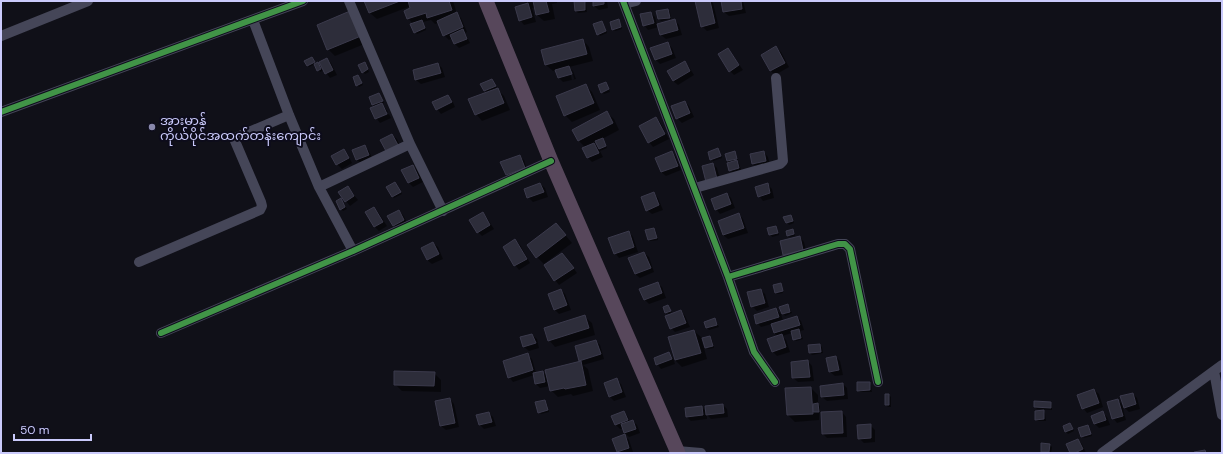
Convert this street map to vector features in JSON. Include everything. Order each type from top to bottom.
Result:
[{"type":"highway","points":[[486,1],[552,161],[677,452]]},
{"type":"street","points":[[1,112],[253,20],[283,4],[303,1]]},
{"type":"street","points":[[349,1],[410,144],[443,211]]},
{"type":"street","points":[[636,1],[624,2],[695,188],[754,352],[775,382]]},
{"type":"street","points":[[1,36],[83,2]]},
{"type":"street","points":[[253,20],[289,115],[319,187],[353,251]]},
{"type":"street","points":[[695,188],[780,164],[783,161],[784,155],[776,78]]},
{"type":"street","points":[[139,262],[260,210],[262,206],[261,202],[236,141],[237,137],[289,115]]},
{"type":"street","points":[[319,187],[410,144]]},
{"type":"street","points":[[162,333],[353,251],[552,161]]},
{"type":"street","points":[[728,277],[838,244],[846,244],[850,249],[878,382]]},
{"type":"street","points":[[1218,368],[1222,415]]},
{"type":"street","points":[[1102,453],[1218,368]]},
{"type":"street","points":[[677,452],[701,453]]},
{"type":"building","points":[[364,1],[400,1],[369,13]]},
{"type":"building","points":[[408,1],[449,1],[452,10],[427,18],[426,13],[407,19],[404,11],[410,8]]},
{"type":"building","points":[[533,1],[546,1],[549,12],[536,15]]},
{"type":"building","points":[[574,1],[585,1],[585,10],[575,11]]},
{"type":"building","points":[[593,1],[604,1],[604,4],[593,6]]},
{"type":"building","points":[[695,1],[710,1],[715,23],[701,27]]},
{"type":"building","points":[[721,1],[741,1],[742,9],[723,12]]},
{"type":"building","points":[[528,3],[532,17],[519,21],[515,7]]},
{"type":"building","points":[[668,9],[670,18],[658,19],[656,11]]},
{"type":"building","points":[[350,11],[361,36],[327,50],[317,25]]},
{"type":"building","points":[[457,12],[463,27],[443,36],[437,21]]},
{"type":"building","points":[[651,12],[654,23],[643,26],[640,14]]},
{"type":"building","points":[[619,19],[621,27],[612,30],[610,22]]},
{"type":"building","points":[[675,19],[678,30],[660,35],[657,24]]},
{"type":"building","points":[[422,20],[425,28],[414,33],[410,24]]},
{"type":"building","points":[[602,21],[606,31],[597,35],[593,24]]},
{"type":"building","points":[[463,29],[467,39],[454,44],[450,35]]},
{"type":"building","points":[[583,39],[587,54],[545,65],[541,50]]},
{"type":"building","points":[[668,42],[672,54],[655,60],[650,48]]},
{"type":"building","points":[[776,46],[785,63],[770,71],[761,55]]},
{"type":"building","points":[[728,48],[739,65],[729,72],[718,54]]},
{"type":"building","points":[[312,57],[315,62],[307,66],[304,61]]},
{"type":"building","points":[[327,58],[333,70],[325,74],[319,62]]},
{"type":"building","points":[[685,61],[690,71],[673,81],[667,71]]},
{"type":"building","points":[[318,62],[321,69],[317,71],[314,64]]},
{"type":"building","points":[[365,62],[368,69],[362,73],[358,65]]},
{"type":"building","points":[[438,63],[441,73],[415,80],[413,70]]},
{"type":"building","points":[[569,66],[572,74],[558,78],[555,70]]},
{"type":"building","points":[[358,75],[362,83],[356,86],[353,77]]},
{"type":"building","points":[[492,79],[496,86],[484,91],[480,84]]},
{"type":"building","points":[[606,82],[609,89],[601,93],[598,85]]},
{"type":"building","points":[[586,84],[594,103],[564,116],[556,96]]},
{"type":"building","points":[[498,88],[504,103],[475,115],[468,99]]},
{"type":"building","points":[[379,93],[383,101],[372,105],[369,97]]},
{"type":"building","points":[[448,95],[452,102],[436,110],[432,102]]},
{"type":"building","points":[[685,101],[690,113],[676,119],[671,106]]},
{"type":"building","points":[[382,103],[387,114],[375,119],[370,108]]},
{"type":"building","points":[[607,111],[613,123],[578,141],[572,130]]},
{"type":"building","points":[[656,117],[665,134],[648,143],[639,126]]},
{"type":"building","points":[[392,134],[398,145],[386,151],[380,140]]},
{"type":"building","points":[[603,138],[606,146],[599,149],[595,141]]},
{"type":"building","points":[[594,143],[599,153],[587,158],[582,148]]},
{"type":"building","points":[[365,145],[369,155],[356,160],[352,150]]},
{"type":"building","points":[[718,148],[721,156],[710,160],[708,152]]},
{"type":"building","points":[[344,149],[349,158],[336,165],[331,156]]},
{"type":"building","points":[[672,151],[678,166],[661,172],[655,158]]},
{"type":"building","points":[[735,151],[737,159],[727,161],[725,154]]},
{"type":"building","points":[[764,151],[766,161],[752,164],[750,154]]},
{"type":"building","points":[[520,155],[525,168],[506,175],[500,162]]},
{"type":"building","points":[[737,160],[739,168],[729,171],[727,163]]},
{"type":"building","points":[[713,163],[717,179],[706,182],[702,166]]},
{"type":"building","points":[[413,165],[419,178],[408,183],[401,170]]},
{"type":"building","points":[[395,182],[401,192],[392,197],[386,187]]},
{"type":"building","points":[[540,183],[544,192],[527,198],[524,189]]},
{"type":"building","points":[[768,183],[770,193],[758,197],[755,187]]},
{"type":"building","points":[[348,186],[354,196],[345,202],[338,192]]},
{"type":"building","points":[[654,192],[659,205],[646,211],[641,197]]},
{"type":"building","points":[[727,193],[731,204],[715,210],[711,199]]},
{"type":"building","points":[[341,198],[345,207],[340,210],[336,201]]},
{"type":"building","points":[[374,207],[383,222],[374,227],[365,212]]},
{"type":"building","points":[[399,210],[404,220],[393,226],[387,216]]},
{"type":"building","points":[[483,212],[490,225],[477,233],[469,220]]},
{"type":"building","points":[[739,213],[744,228],[723,235],[718,221]]},
{"type":"building","points":[[791,215],[793,221],[786,223],[783,217]]},
{"type":"building","points":[[556,223],[566,235],[536,258],[527,245]]},
{"type":"building","points":[[776,226],[778,233],[769,235],[767,228]]},
{"type":"building","points":[[654,228],[657,238],[648,240],[645,230]]},
{"type":"building","points":[[793,229],[794,234],[787,236],[786,231]]},
{"type":"building","points":[[629,231],[634,247],[614,254],[608,238]]},
{"type":"building","points":[[800,236],[803,250],[783,255],[780,241]]},
{"type":"building","points":[[515,239],[527,259],[514,266],[503,247]]},
{"type":"building","points":[[433,242],[439,254],[427,260],[421,248]]},
{"type":"building","points":[[644,252],[651,268],[635,274],[628,258]]},
{"type":"building","points":[[562,253],[574,268],[554,281],[544,265]]},
{"type":"building","points":[[658,282],[662,293],[644,300],[639,289]]},
{"type":"building","points":[[781,283],[783,291],[775,293],[773,285]]},
{"type":"building","points":[[561,289],[567,305],[554,310],[548,294]]},
{"type":"building","points":[[761,289],[765,303],[751,307],[747,292]]},
{"type":"building","points":[[788,304],[790,312],[782,314],[779,307]]},
{"type":"building","points":[[668,305],[671,311],[665,313],[663,307]]},
{"type":"building","points":[[776,308],[779,317],[756,324],[754,315]]},
{"type":"building","points":[[681,310],[686,323],[670,329],[665,316]]},
{"type":"building","points":[[585,315],[589,328],[548,341],[544,328]]},
{"type":"building","points":[[797,316],[800,325],[774,333],[771,324]]},
{"type":"building","points":[[715,318],[717,325],[706,328],[704,322]]},
{"type":"building","points":[[799,329],[801,338],[793,340],[791,331]]},
{"type":"building","points":[[694,330],[701,353],[675,360],[668,337]]},
{"type":"building","points":[[532,334],[536,343],[523,347],[520,337]]},
{"type":"building","points":[[782,334],[786,347],[772,352],[767,339]]},
{"type":"building","points":[[710,336],[713,346],[705,348],[702,338]]},
{"type":"building","points":[[596,340],[601,354],[579,361],[575,346]]},
{"type":"building","points":[[820,344],[821,352],[809,353],[808,345]]},
{"type":"building","points":[[669,352],[672,359],[656,365],[654,358]]},
{"type":"building","points":[[528,353],[533,370],[508,378],[503,361]]},
{"type":"building","points":[[836,356],[839,370],[829,372],[826,358]]},
{"type":"building","points":[[808,360],[810,377],[792,378],[791,362]]},
{"type":"building","points":[[581,361],[586,385],[550,391],[545,370]]},
{"type":"building","points":[[394,371],[435,372],[434,386],[394,385]]},
{"type":"building","points":[[543,371],[545,382],[535,384],[533,373]]},
{"type":"building","points":[[617,378],[622,392],[609,397],[604,383]]},
{"type":"building","points":[[857,382],[870,382],[870,390],[857,391]]},
{"type":"building","points":[[843,383],[844,395],[821,397],[820,386]]},
{"type":"building","points":[[811,387],[813,414],[787,415],[785,388]]},
{"type":"building","points":[[1094,389],[1099,403],[1082,409],[1077,395]]},
{"type":"building","points":[[1133,393],[1136,404],[1124,408],[1120,396]]},
{"type":"building","points":[[885,394],[889,394],[889,405],[885,405]]},
{"type":"building","points":[[450,398],[455,423],[440,426],[435,401]]},
{"type":"building","points":[[1118,399],[1123,416],[1112,419],[1107,402]]},
{"type":"building","points":[[545,400],[548,410],[538,413],[535,402]]},
{"type":"building","points":[[1034,401],[1051,402],[1051,408],[1034,407]]},
{"type":"building","points":[[818,403],[819,412],[813,412],[813,404]]},
{"type":"building","points":[[723,404],[724,413],[706,415],[705,406]]},
{"type":"building","points":[[702,406],[703,415],[686,417],[685,408]]},
{"type":"building","points":[[1044,410],[1044,419],[1035,420],[1035,411]]},
{"type":"building","points":[[624,411],[628,420],[615,425],[611,416]]},
{"type":"building","points":[[842,411],[843,433],[822,434],[821,412]]},
{"type":"building","points":[[1103,411],[1106,420],[1094,424],[1091,416]]},
{"type":"building","points":[[489,412],[492,422],[479,425],[476,415]]},
{"type":"building","points":[[633,420],[636,429],[624,433],[621,424]]},
{"type":"building","points":[[1070,423],[1073,429],[1065,432],[1063,426]]},
{"type":"building","points":[[871,424],[871,438],[858,439],[857,425]]},
{"type":"building","points":[[1088,425],[1091,434],[1081,437],[1078,428]]},
{"type":"building","points":[[625,434],[629,448],[617,452],[612,439]]},
{"type":"building","points":[[1078,439],[1083,449],[1075,453],[1070,453],[1066,444]]},
{"type":"building","points":[[1041,443],[1050,444],[1049,452],[1041,452]]},
{"type":"building","points":[[1205,450],[1206,453],[1194,453],[1194,452]]},
{"type":"cycle path","points":[[1,112],[303,1]]},
{"type":"cycle path","points":[[623,1],[728,277],[754,352],[775,382]]},
{"type":"cycle path","points":[[161,333],[353,251],[551,161]]},
{"type":"cycle path","points":[[728,277],[838,244],[845,244],[850,249],[878,382]]},
{"type":"place","name":"အားမာန် ကိုယ်ပိုင်အထက်တန်းကျောင်း","points":[[152,127]]}]
